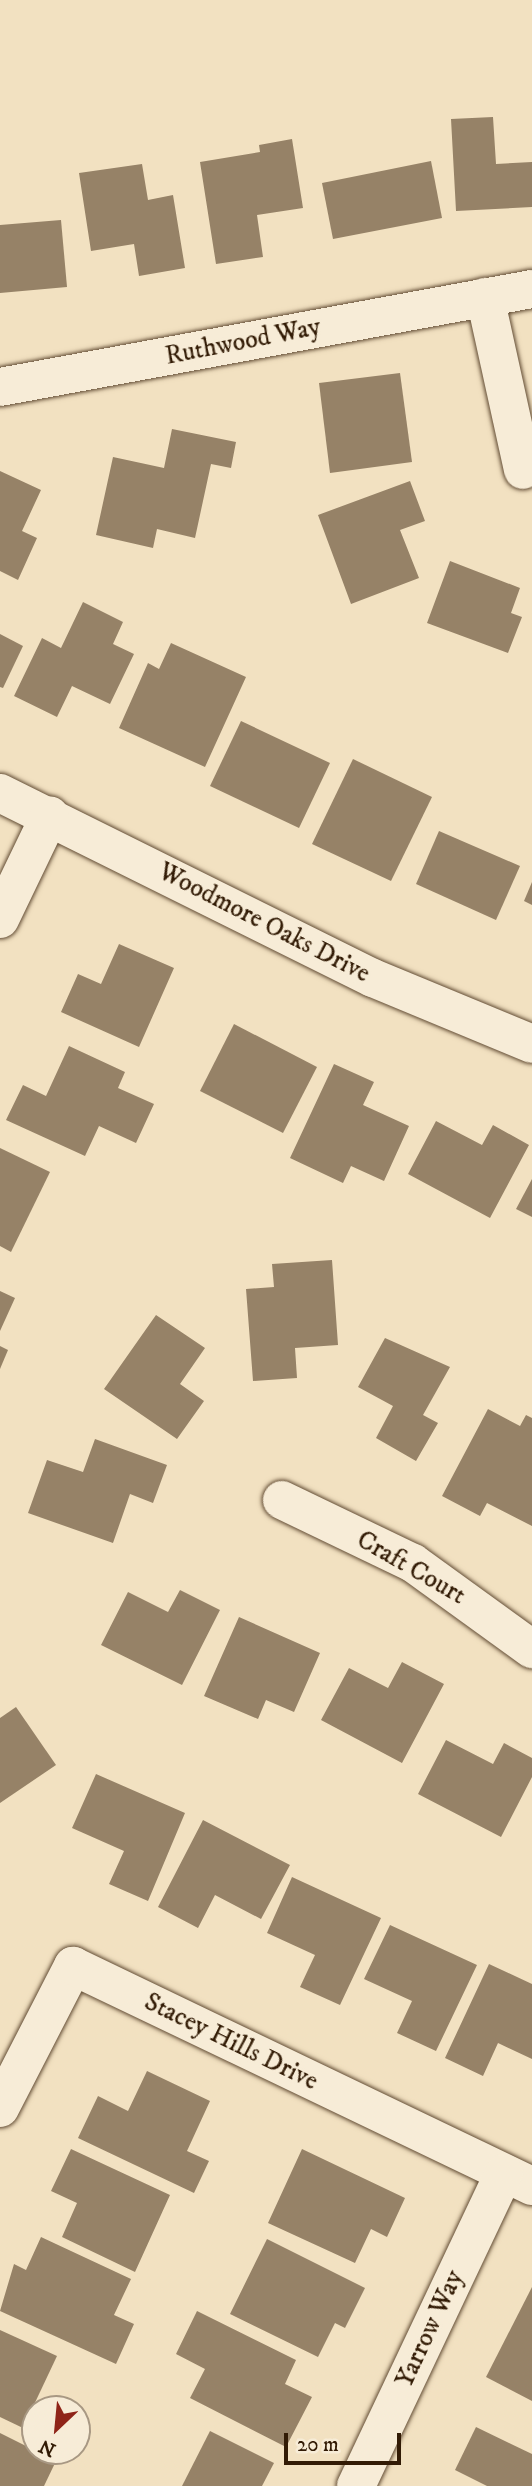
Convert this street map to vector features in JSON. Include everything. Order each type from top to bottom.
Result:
[{"type":"street","name":"Ruthwood Way","points":[[0,387],[532,289]]},
{"type":"street","points":[[485,297],[523,470]]},
{"type":"street","name":"Woodmore Oaks Drive","points":[[0,793],[50,815],[373,978],[532,1044]]},
{"type":"street","points":[[0,919],[50,815]]},
{"type":"street","name":"Craft Court","points":[[282,1500],[413,1563],[532,1649]]},
{"type":"street","name":"Stacey Hills Drive","points":[[0,2108],[73,1966],[518,2180]]},
{"type":"street","name":"Yarrow Way","points":[[356,2486],[518,2180]]},
{"type":"building","points":[[493,117],[496,164],[532,162],[532,207],[456,211],[451,119]]},
{"type":"building","points":[[292,139],[303,208],[257,215],[263,257],[216,264],[200,162],[260,152],[259,145]]},
{"type":"building","points":[[431,161],[442,218],[333,239],[322,183]]},
{"type":"building","points":[[142,164],[148,200],[173,195],[185,268],[139,276],[134,244],[91,251],[79,173]]},
{"type":"building","points":[[61,220],[67,287],[0,293],[0,225]]},
{"type":"building","points":[[400,373],[412,462],[330,473],[319,383]]},
{"type":"building","points":[[172,429],[236,442],[231,468],[211,464],[195,538],[157,529],[153,548],[96,535],[113,457],[164,468]]},
{"type":"building","points":[[0,471],[41,490],[22,531],[37,538],[18,580],[0,571]]},
{"type":"building","points":[[410,481],[425,521],[400,530],[419,578],[351,604],[318,515]]},
{"type":"building","points":[[450,561],[520,588],[511,613],[522,617],[508,653],[427,623]]},
{"type":"building","points":[[83,602],[123,622],[113,644],[134,654],[110,704],[72,686],[57,717],[14,696],[42,638],[61,648]]},
{"type":"building","points":[[0,634],[23,646],[3,688],[0,687]]},
{"type":"building","points":[[171,643],[246,677],[205,767],[119,728],[148,663],[159,669]]},
{"type":"building","points":[[241,721],[330,763],[299,828],[210,786]]},
{"type":"building","points":[[353,759],[432,797],[391,881],[312,844]]},
{"type":"building","points":[[439,831],[520,866],[496,920],[416,884]]},
{"type":"building","points":[[532,882],[532,905],[524,901]]},
{"type":"building","points":[[119,944],[174,968],[139,1047],[61,1012],[78,974],[101,984]]},
{"type":"building","points":[[234,1024],[317,1067],[283,1133],[200,1091]]},
{"type":"building","points":[[69,1046],[125,1072],[118,1088],[154,1104],[136,1143],[99,1126],[85,1156],[6,1120],[23,1085],[46,1096]]},
{"type":"building","points":[[334,1064],[374,1082],[363,1105],[409,1126],[384,1181],[351,1166],[343,1183],[290,1158]]},
{"type":"building","points":[[436,1121],[482,1145],[493,1125],[529,1145],[490,1218],[408,1174]]},
{"type":"building","points":[[0,1148],[50,1172],[11,1252],[0,1246]]},
{"type":"building","points":[[532,1179],[532,1217],[516,1209]]},
{"type":"building","points":[[332,1260],[338,1345],[295,1348],[297,1378],[253,1381],[246,1289],[274,1287],[272,1264]]},
{"type":"building","points":[[0,1291],[15,1298],[0,1331]]},
{"type":"building","points":[[156,1315],[205,1348],[180,1384],[204,1401],[177,1439],[104,1389]]},
{"type":"building","points":[[385,1338],[450,1367],[423,1415],[438,1423],[416,1461],[376,1438],[393,1406],[358,1387]]},
{"type":"building","points":[[0,1346],[8,1350],[0,1369]]},
{"type":"building","points":[[488,1409],[520,1426],[526,1415],[532,1418],[532,1526],[487,1503],[480,1516],[442,1496]]},
{"type":"building","points":[[95,1439],[167,1465],[153,1503],[130,1494],[113,1543],[28,1513],[47,1460],[83,1472]]},
{"type":"building","points":[[180,1590],[220,1610],[182,1685],[101,1645],[128,1592],[168,1612]]},
{"type":"building","points":[[239,1617],[320,1653],[294,1712],[266,1700],[258,1719],[204,1696]]},
{"type":"building","points":[[402,1662],[444,1684],[402,1763],[321,1720],[349,1668],[388,1688]]},
{"type":"building","points":[[16,1707],[56,1765],[0,1803],[0,1718]]},
{"type":"building","points":[[446,1740],[493,1764],[504,1743],[532,1758],[532,1777],[501,1837],[418,1794]]},
{"type":"building","points":[[96,1774],[185,1813],[148,1901],[109,1884],[124,1851],[72,1828]]},
{"type":"building","points":[[203,1820],[290,1865],[261,1919],[215,1895],[198,1928],[158,1907]]},
{"type":"building","points":[[292,1877],[381,1918],[340,2005],[300,1987],[315,1955],[267,1933]]},
{"type":"building","points":[[390,1925],[477,1965],[436,2051],[397,2033],[412,2001],[364,1979]]},
{"type":"building","points":[[489,1964],[532,1984],[532,2059],[498,2043],[483,2076],[445,2058]]},
{"type":"building","points":[[147,2071],[210,2101],[187,2151],[209,2161],[194,2193],[78,2138],[98,2096],[128,2111]]},
{"type":"building","points":[[71,2149],[170,2195],[135,2272],[62,2237],[77,2203],[51,2191]]},
{"type":"building","points":[[302,2149],[405,2198],[387,2237],[371,2229],[355,2263],[268,2223]]},
{"type":"building","points":[[41,2237],[131,2279],[114,2315],[134,2324],[116,2364],[0,2311],[14,2264],[26,2270]]},
{"type":"building","points":[[267,2239],[365,2288],[345,2328],[335,2323],[318,2357],[230,2314]]},
{"type":"building","points":[[532,2287],[532,2401],[486,2377]]},
{"type":"building","points":[[197,2311],[296,2360],[285,2384],[312,2397],[286,2447],[190,2398],[205,2369],[176,2354]]},
{"type":"building","points":[[0,2330],[57,2356],[39,2395],[21,2395],[21,2427],[0,2417]]},
{"type":"building","points":[[476,2427],[532,2454],[532,2486],[487,2486],[455,2470]]},
{"type":"building","points":[[210,2431],[274,2463],[262,2486],[182,2486]]},
{"type":"building","points":[[0,2433],[21,2444],[21,2465],[54,2465],[44,2486],[0,2486]]}]
